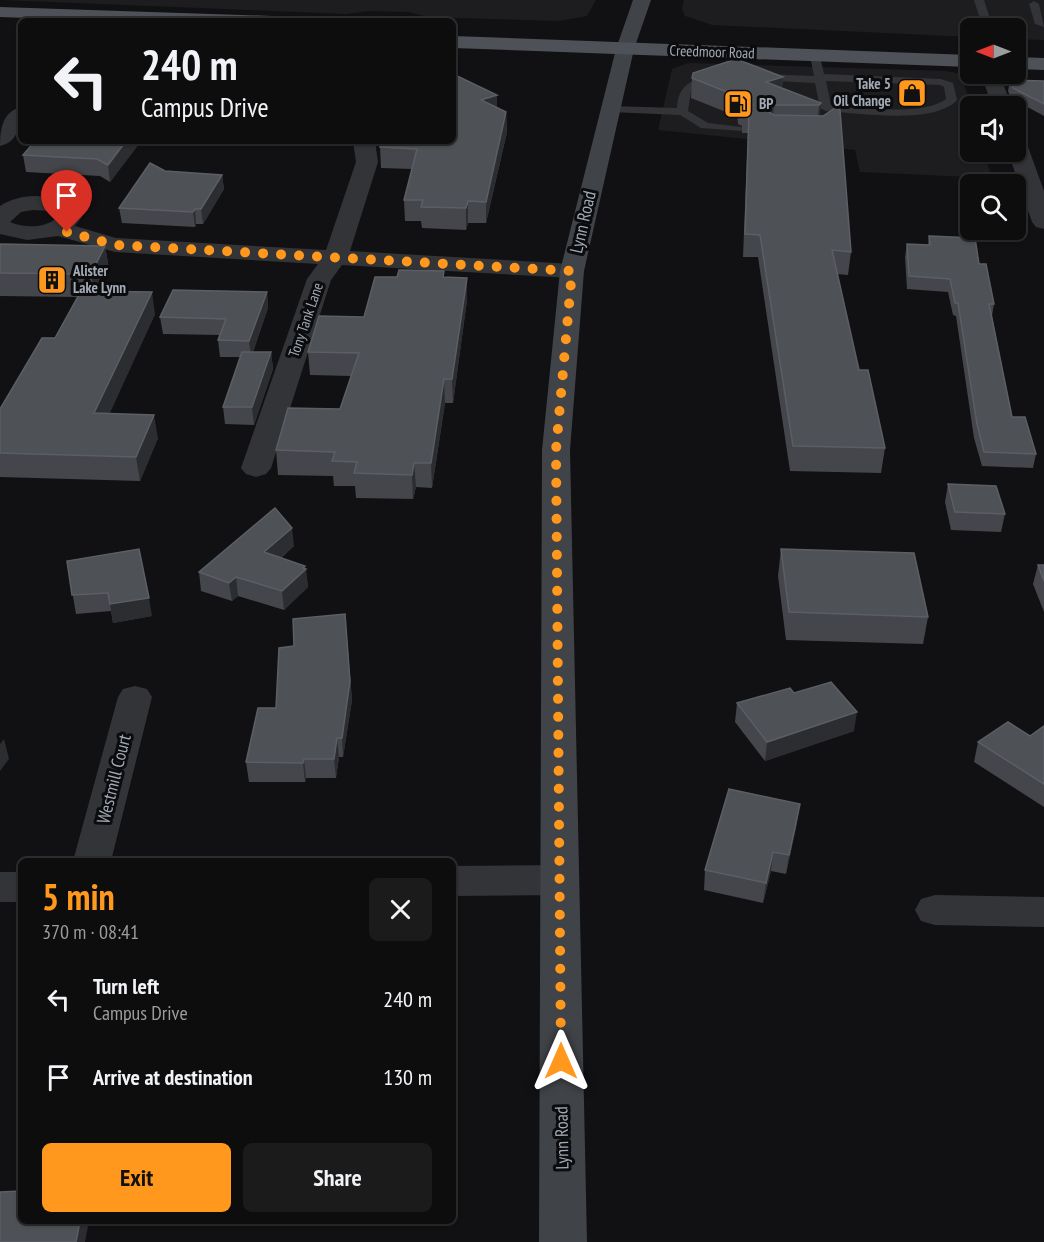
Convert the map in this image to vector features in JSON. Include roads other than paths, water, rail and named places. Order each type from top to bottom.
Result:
[{"type":"main road","name":"Lynn Road","points":[[563,1242],[556,450],[572,271],[609,109],[627,41],[642,0]]},
{"type":"main road","points":[[0,12],[182,18]]},
{"type":"main road","points":[[0,26],[18,27]]},
{"type":"main road","name":"Creedmoor Road","points":[[456,27],[815,56],[960,61]]},
{"type":"main road","name":"Creedmoor Road","points":[[456,42],[627,41],[960,45]]},
{"type":"main road","points":[[1026,47],[1044,48]]},
{"type":"main road","points":[[1026,63],[1044,64]]},
{"type":"street","points":[[0,140],[18,117]]},
{"type":"street","name":"Tony Tank Lane","points":[[256,468],[319,279],[336,257],[367,162],[364,144]]},
{"type":"street","points":[[1022,162],[1044,222]]},
{"type":"street","points":[[3,213],[38,203],[62,206],[70,212],[71,217],[56,228],[116,245],[572,271]]},
{"type":"street","name":"Westmill Court","points":[[93,858],[135,697]]},
{"type":"street","points":[[456,881],[559,880]]},
{"type":"street","points":[[0,887],[18,887]]},
{"type":"street","points":[[935,910],[1044,912]]},
{"type":"lane","points":[[979,0],[985,18]]},
{"type":"lane","points":[[1034,4],[1040,24],[1044,24]]},
{"type":"lane","points":[[815,56],[828,122]]},
{"type":"lane","points":[[682,112],[682,95],[686,88],[695,82],[727,76]]},
{"type":"lane","points":[[745,77],[820,79],[929,88],[949,85],[952,100],[950,104],[934,109],[912,111],[826,108]]},
{"type":"lane","points":[[911,87],[912,111]]},
{"type":"lane","points":[[929,88],[934,109]]},
{"type":"lane","points":[[609,109],[682,112],[705,126],[738,129]]},
{"type":"place","name":"Take 5 Oil Change","points":[[912,93]]},
{"type":"place","name":"BP","points":[[738,104]]},
{"type":"place","name":"Alister Lake Lynn","points":[[52,280]]}]
